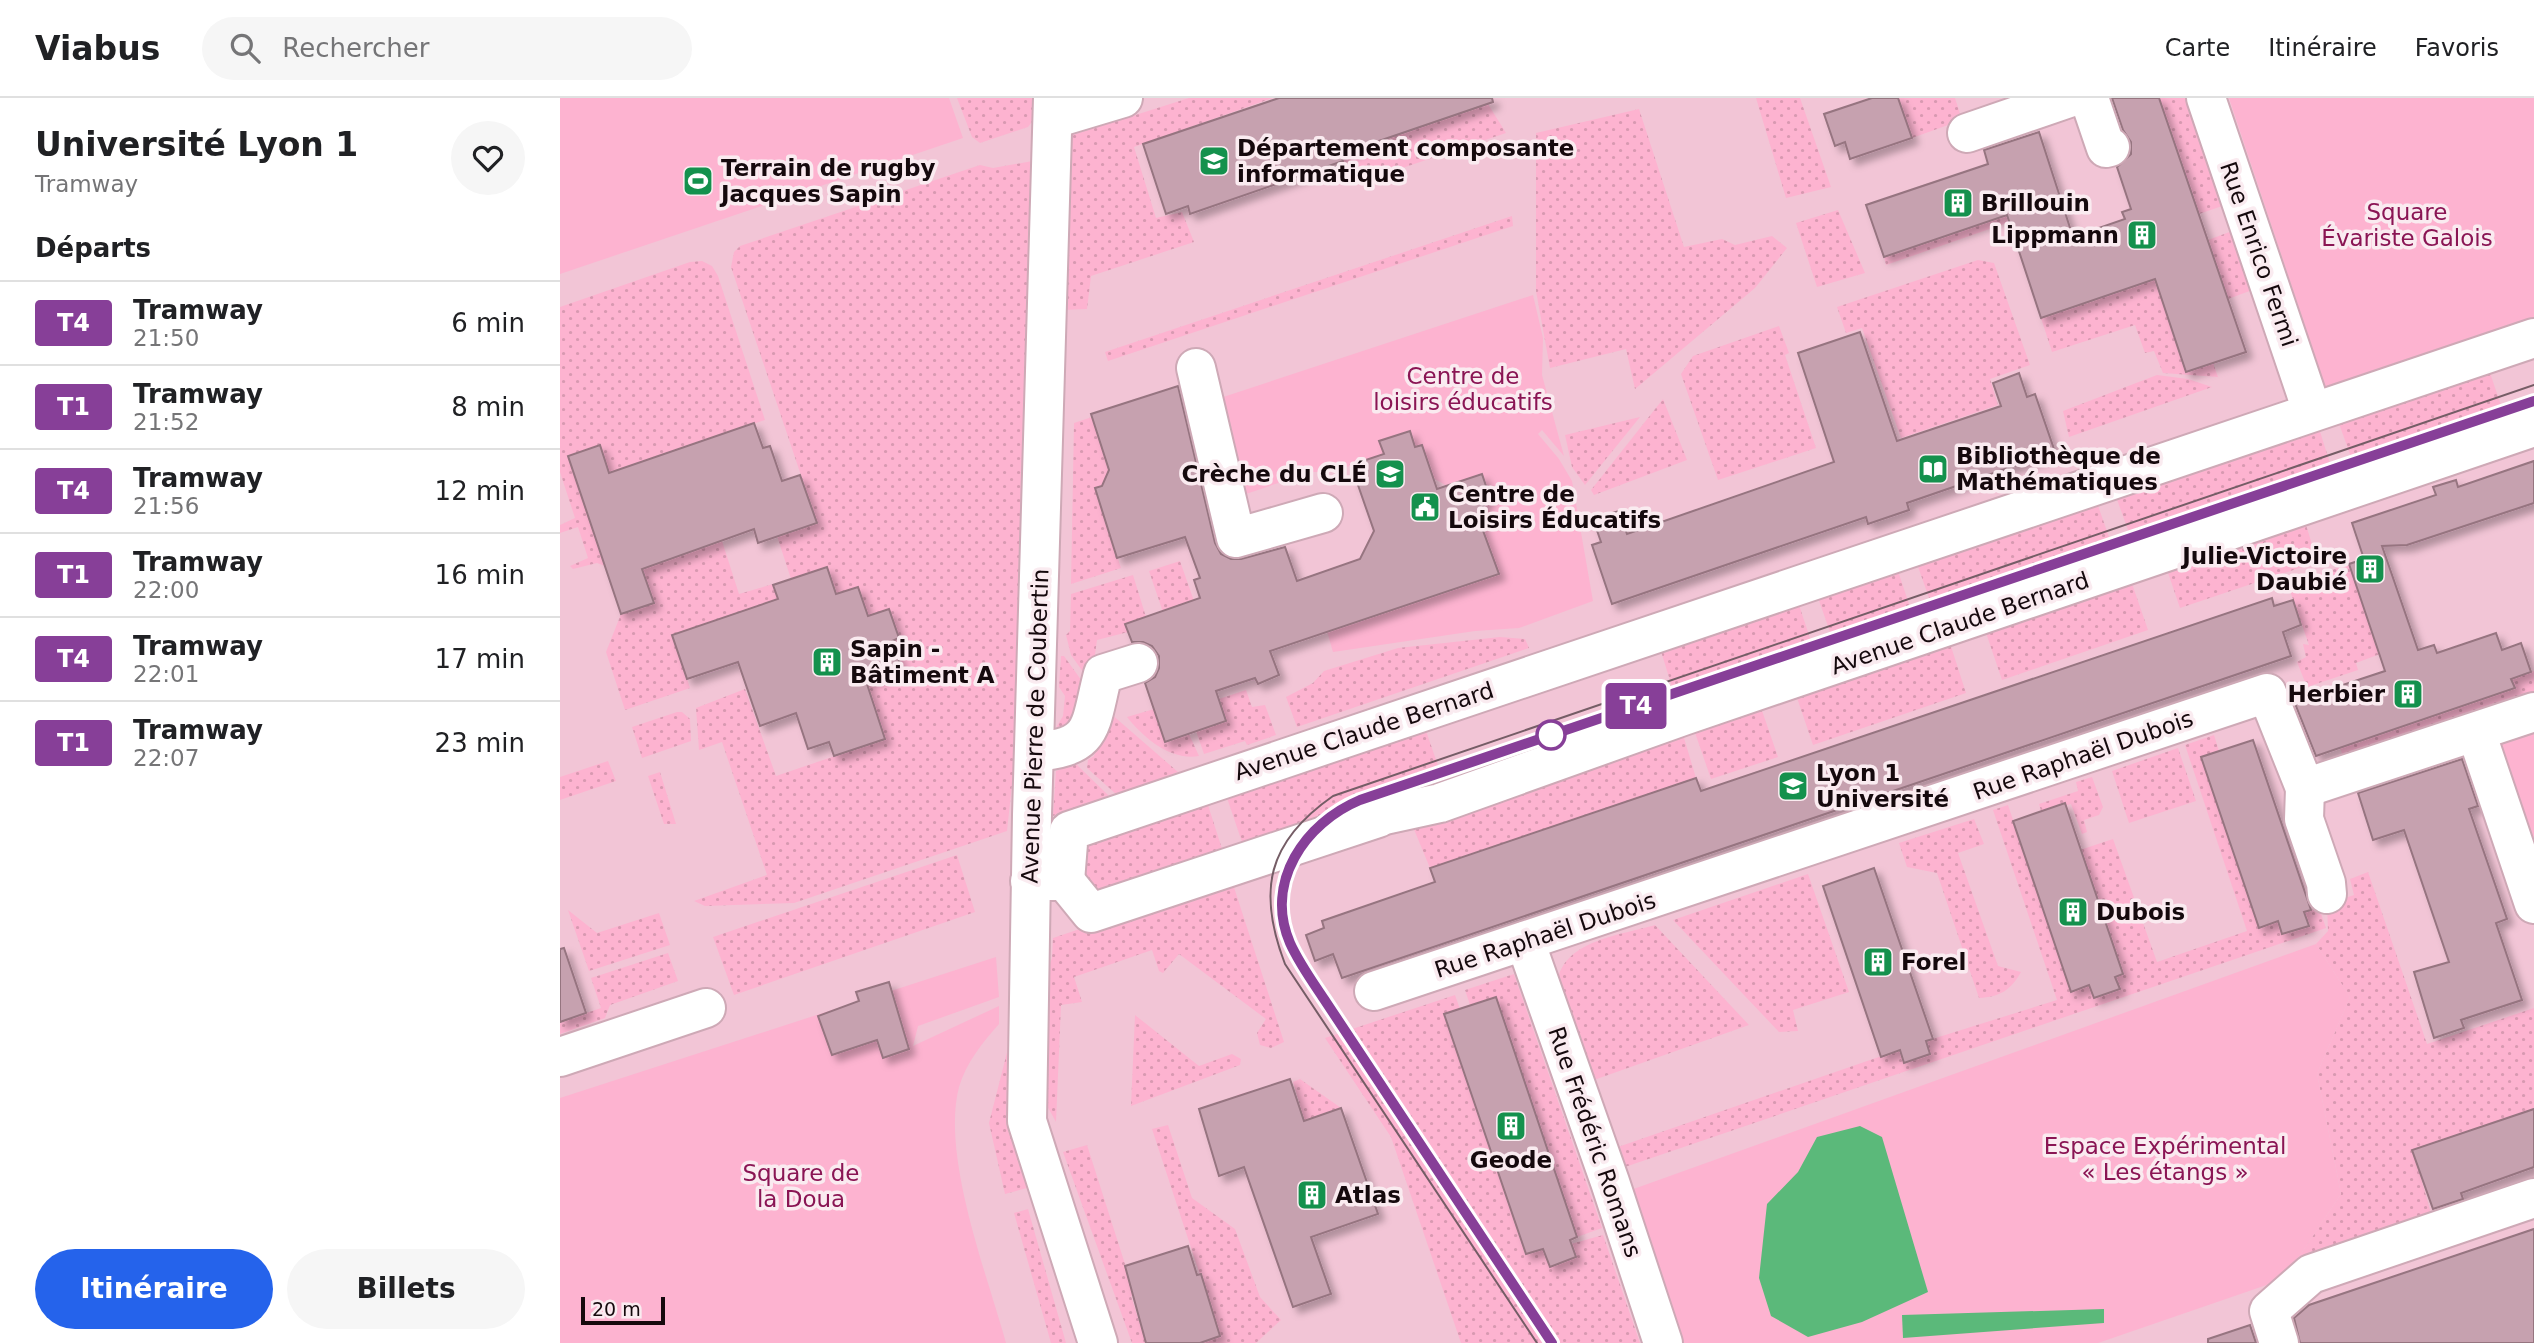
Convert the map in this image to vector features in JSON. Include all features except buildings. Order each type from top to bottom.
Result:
[{"type":"street","points":[[1053,109],[1123,98]]},
{"type":"street","points":[[1967,133],[2069,98]]},
{"type":"street","points":[[2089,98],[2106,148],[2110,147]]},
{"type":"street","name":"Rue Enrico Fermi","points":[[2206,98],[2312,411]]},
{"type":"street","name":"Avenue Pierre de Coubertin","points":[[1053,109],[1034,752],[1048,881],[1027,1121],[1098,1343]]},
{"type":"street","name":"Avenue Claude Bernard","points":[[2534,338],[1900,549],[1702,605],[1069,831],[1048,881],[1091,913],[1381,817],[1440,803],[1675,718],[2534,426]]},
{"type":"street","points":[[1196,368],[1236,538],[1323,513]]},
{"type":"street","points":[[1034,752],[1065,750],[1088,733],[1103,674],[1139,663]]},
{"type":"street","name":"Rue Raphaël Dubois","points":[[1374,991],[2267,693],[2305,788]]},
{"type":"street","points":[[2327,894],[2326,883],[2304,819],[2305,788],[2534,712]]},
{"type":"street","points":[[2476,732],[2534,904]]},
{"type":"street","name":"Rue Frédéric Romans","points":[[1525,941],[1611,1182],[1663,1343]]},
{"type":"street","points":[[560,1057],[706,1008]]},
{"type":"street","points":[[2278,1343],[2269,1311],[2311,1274],[2534,1198]]},
{"type":"shaded area","name":"Lyon 1 Université","points":[[560,98],[2534,98],[2534,1343],[560,1343]]},
{"type":"shaded area","points":[[1860,1126],[1882,1137],[1928,1292],[1862,1322],[1808,1337],[1771,1316],[1759,1278],[1767,1204],[1798,1172],[1817,1137]]},
{"type":"shaded area","points":[[2104,1309],[2104,1323],[1903,1338],[1902,1315]]},
{"type":"green space","name":"Terrain de rugby Jacques Sapin","points":[[560,98],[949,98],[963,138],[560,274]]},
{"type":"green space","points":[[957,98],[1040,98],[1035,118],[1028,127],[980,143],[972,137]]},
{"type":"green space","points":[[1189,98],[1273,98],[1134,147],[1156,218],[1182,212],[1194,242],[1091,276],[1087,309],[1063,310],[1066,137]]},
{"type":"green space","points":[[1756,98],[1800,98],[1831,187],[1786,198]]},
{"type":"green space","points":[[1898,98],[1955,98],[1962,120],[1912,138]]},
{"type":"green space","points":[[2159,98],[2195,98],[2231,203],[2199,214]]},
{"type":"green space","name":"Square Évariste Galois","points":[[2229,98],[2534,98],[2534,319],[2326,389]]},
{"type":"green space","points":[[1488,104],[1506,133],[1352,185],[1341,154]]},
{"type":"green space","points":[[1639,109],[1684,247],[1722,239],[1735,245],[1772,236],[1787,248],[1755,288],[1635,389],[1626,349],[1550,368],[1536,291],[1536,133]]},
{"type":"green space","points":[[1038,160],[1021,702],[1007,831],[794,903],[705,906],[694,901],[767,875],[722,742],[699,750],[696,708],[745,689],[776,776],[885,739],[866,681],[902,669],[892,641],[898,638],[837,594],[827,567],[791,579],[777,536],[817,523],[731,267],[734,252],[740,246],[980,165],[993,168]]},
{"type":"green space","points":[[2051,200],[2053,207],[1886,265],[1884,257]]},
{"type":"green space","points":[[1838,210],[1865,273],[1817,287],[1796,223]]},
{"type":"green space","points":[[1512,216],[1513,226],[1108,361],[1105,352]]},
{"type":"green space","points":[[2240,228],[2255,289],[2228,299],[2208,240]]},
{"type":"green space","points":[[1978,260],[1994,263],[2030,365],[1990,379],[1998,405],[1901,438],[1862,328],[1846,333],[1837,307]]},
{"type":"green space","points":[[702,261],[712,266],[718,276],[765,420],[661,455],[667,476],[629,466],[609,473],[600,445],[568,456],[605,566],[597,563],[573,569],[570,566],[588,558],[578,527],[560,533],[560,525],[575,518],[560,472],[560,307],[690,262]]},
{"type":"green space","points":[[2153,273],[2186,372],[2213,363],[2218,377],[2163,373],[2154,351],[2145,353],[2135,325],[2052,352],[2041,318],[2131,287]]},
{"type":"green space","name":"Centre de loisirs éducatifs","points":[[1533,295],[1543,338],[1542,375],[1564,456],[1542,430],[1538,434],[1559,459],[1572,481],[1593,601],[1519,628],[1475,631],[1333,652],[1327,631],[1498,574],[1478,517],[1489,495],[1482,474],[1447,486],[1433,478],[1422,445],[1415,447],[1409,431],[1379,441],[1384,454],[1332,472],[1311,472],[1240,496],[1211,401]]},
{"type":"green space","points":[[1779,326],[1789,353],[1785,355],[1816,448],[1718,480],[1681,374],[1693,356]]},
{"type":"green space","points":[[2488,367],[2505,417],[2355,468],[2337,418]]},
{"type":"green space","points":[[2157,375],[2188,379],[2212,387],[2069,437],[2063,411]]},
{"type":"green space","points":[[1663,399],[1687,460],[1594,495],[1591,490]]},
{"type":"green space","points":[[1092,417],[1113,483],[1095,489],[1121,568],[1071,584],[1074,423]]},
{"type":"green space","points":[[1640,417],[1585,485],[1572,467],[1565,435]]},
{"type":"green space","points":[[2318,425],[2334,476],[2133,544],[2115,494]]},
{"type":"green space","points":[[2096,500],[2114,551],[1934,612],[1916,561]]},
{"type":"green space","points":[[2303,515],[2314,551],[2304,557],[2305,563],[2302,567],[2180,608],[2165,564]]},
{"type":"green space","points":[[722,541],[739,594],[773,584],[779,602],[773,601],[673,635],[690,688],[625,710],[606,652],[621,614],[653,603],[642,569]]},
{"type":"green space","points":[[1180,561],[1201,621],[1166,621],[1149,571]]},
{"type":"green space","points":[[2349,564],[2380,654],[2356,663],[2358,670],[2307,687],[2297,662],[2306,657],[2303,644],[2309,645],[2288,585]]},
{"type":"green space","points":[[1897,568],[1914,619],[1835,646],[1817,595]]},
{"type":"green space","points":[[1133,575],[1146,617],[1126,624],[1128,632],[1097,640],[1091,683],[1071,655],[1066,635],[1070,631],[1071,594]]},
{"type":"green space","points":[[2129,575],[2148,630],[2002,680],[1983,624]]},
{"type":"green space","points":[[1798,602],[1815,653],[1676,700],[1660,648]]},
{"type":"green space","points":[[1500,637],[1525,639],[1529,648],[1297,727],[1286,697],[1313,683],[1324,671],[1398,648]]},
{"type":"green space","points":[[1948,637],[1966,693],[1813,745],[1794,689]]},
{"type":"green space","points":[[1061,656],[1064,656],[1089,691],[1080,730],[1058,738],[1057,726],[1063,716],[1065,696],[1059,687]]},
{"type":"green space","points":[[2534,671],[2534,695],[2343,757],[2340,747],[2514,689],[2512,679]]},
{"type":"green space","points":[[1246,690],[1252,707],[1265,705],[1276,735],[1247,745],[1245,741],[1204,754],[1196,731],[1226,721],[1219,699]]},
{"type":"green space","points":[[1759,702],[1778,757],[1711,779],[1692,724]]},
{"type":"green space","points":[[1154,709],[1165,741],[1189,734],[1199,756],[1178,755],[1158,746],[1127,717]]},
{"type":"green space","points":[[682,712],[690,719],[691,741],[642,758],[632,727]]},
{"type":"green space","points":[[1104,713],[1110,713],[1178,772],[1117,795],[1087,768],[1088,760],[1094,756]]},
{"type":"green space","points":[[2534,726],[2534,866],[2492,740]]},
{"type":"green space","points":[[1425,728],[1443,780],[1244,848],[1226,795]]},
{"type":"green space","points":[[1681,728],[1696,778],[1430,868],[1413,827]]},
{"type":"green space","points":[[2214,735],[2219,751],[2201,757],[2259,927],[2278,921],[2283,934],[2308,926],[2304,912],[2319,908],[2326,928],[1622,1168],[1615,1148],[1899,1050],[1905,1063],[1930,1054],[1926,1041],[2057,1000],[1993,810],[2008,805],[2071,992],[2089,985],[2094,998],[2120,989],[2080,850],[2113,839],[2157,962],[2247,931],[2185,745]]},
{"type":"green space","points":[[2178,748],[2196,801],[2129,823],[2112,771]]},
{"type":"green space","points":[[608,761],[616,781],[560,800],[560,777]]},
{"type":"green space","points":[[1076,764],[1109,796],[1053,816],[1056,771]]},
{"type":"green space","points":[[660,772],[676,824],[664,824],[648,776]]},
{"type":"green space","points":[[2092,777],[2103,807],[2099,815],[2084,820],[2087,832],[2082,834],[2071,804],[2041,811],[2039,804],[2078,791],[2076,782]]},
{"type":"green space","points":[[1207,802],[1224,855],[1094,899],[1076,849]]},
{"type":"green space","points":[[1974,819],[1984,844],[1958,853],[1998,966],[2021,972],[2004,991],[1979,998],[1937,873],[1907,867],[1899,843]]},
{"type":"green space","points":[[957,855],[975,912],[734,995],[713,937]]},
{"type":"green space","points":[[2368,872],[2427,1044],[2534,1008],[2534,1109],[2413,1150],[2434,1224],[2284,1279],[2341,1194],[2317,1074],[2350,997],[2316,944],[2328,931],[2327,904],[2354,895],[2350,879]]},
{"type":"green space","points":[[1808,874],[1849,992],[1793,1010],[1798,1031],[1779,1032],[1673,920]]},
{"type":"green space","points":[[1231,878],[1284,1042],[1271,1048],[1260,1045],[1257,1033],[1266,1019],[1179,954],[1163,973],[1159,971],[1152,950],[1074,977],[1082,1002],[1061,1005],[1056,1122],[1045,1102],[1046,975],[1052,958],[1053,938]]},
{"type":"green space","points":[[568,910],[597,933],[659,913],[670,945],[589,971]]},
{"type":"green space","points":[[1655,925],[1749,1025],[1594,1080],[1558,979],[1563,966],[1584,947],[1597,941]]},
{"type":"green space","name":"Espace Expérimental « Les étangs »","points":[[2316,944],[2350,997],[2317,1074],[2341,1194],[2284,1279],[2098,1343],[1684,1343],[1628,1191]]},
{"type":"green space","points":[[668,953],[678,981],[610,1005],[605,1018],[560,1034],[560,1022],[601,1008],[591,978]]},
{"type":"green space","name":"Square de la Doua","points":[[996,957],[999,997],[918,1026],[913,1046],[999,1006],[999,1024],[975,1054],[962,1078],[955,1115],[961,1180],[978,1250],[1006,1343],[560,1343],[560,1098]]},
{"type":"green space","points":[[1514,974],[1602,1228],[1577,1237],[1496,997],[1470,1005],[1465,990]]},
{"type":"green space","points":[[1455,995],[1460,1009],[1444,1015],[1525,1254],[1543,1249],[1550,1266],[1576,1257],[1571,1244],[1603,1235],[1640,1343],[1461,1343],[1391,1137],[1325,1038]]},
{"type":"green space","points":[[1135,1015],[1199,1066],[1232,1054],[1241,1059],[1240,1065],[1131,1106]]},
{"type":"green space","points":[[1014,1025],[1041,1184],[1005,1194],[989,1123]]},
{"type":"green space","points":[[1300,1079],[1341,1108],[1251,1139],[1237,1095],[1252,1091],[1262,1118],[1300,1105],[1293,1082]]},
{"type":"green space","points":[[1168,1125],[1192,1198],[1235,1229],[1260,1297],[1281,1320],[1256,1343],[1200,1343],[1220,1336],[1152,1129]]},
{"type":"green space","points":[[1087,1145],[1132,1286],[1141,1293],[1131,1296],[1146,1343],[1132,1343],[1063,1152]]},
{"type":"green space","points":[[1028,1209],[1066,1343],[1051,1343],[1014,1213]]},
{"type":"tram line","points":[[1537,1343],[1285,964],[1276,938],[1270,891],[1281,850],[1311,813],[1333,796],[2534,385]]},
{"type":"tram line","points":[[1552,1343],[1310,979],[1290,943],[1283,920],[1282,898],[1286,877],[1295,857],[1322,823],[1360,800],[2534,401]]},
{"type":"tram line","name":"T4","points":[[1552,1343],[1324,999],[1290,942],[1284,922],[1284,887],[1290,866],[1307,836],[1329,816],[1360,800],[2534,401]]},
{"type":"place","name":"Département composante informatique","points":[[1214,161]]},
{"type":"place","name":"Terrain de rugby Jacques Sapin","points":[[698,181]]},
{"type":"place","name":"Brillouin","points":[[1958,203]]},
{"type":"place","name":"Lippmann","points":[[2142,235]]},
{"type":"place","name":"Bibliothèque de Mathématiques","points":[[1933,469]]},
{"type":"place","name":"Crèche du CLÉ","points":[[1390,474]]},
{"type":"place","name":"Centre de Loisirs Éducatifs","points":[[1425,507]]},
{"type":"place","name":"Julie-Victoire Daubié","points":[[2370,569]]},
{"type":"place","name":"Sapin - Bâtiment A","points":[[827,662]]},
{"type":"place","name":"Herbier","points":[[2408,694]]},
{"type":"place","name":"Lyon 1 Université","points":[[1793,786]]},
{"type":"place","name":"Dubois","points":[[2073,912]]},
{"type":"place","name":"Forel","points":[[1878,962]]},
{"type":"place","name":"Geode","points":[[1511,1126]]},
{"type":"place","name":"Atlas","points":[[1312,1195]]}]
